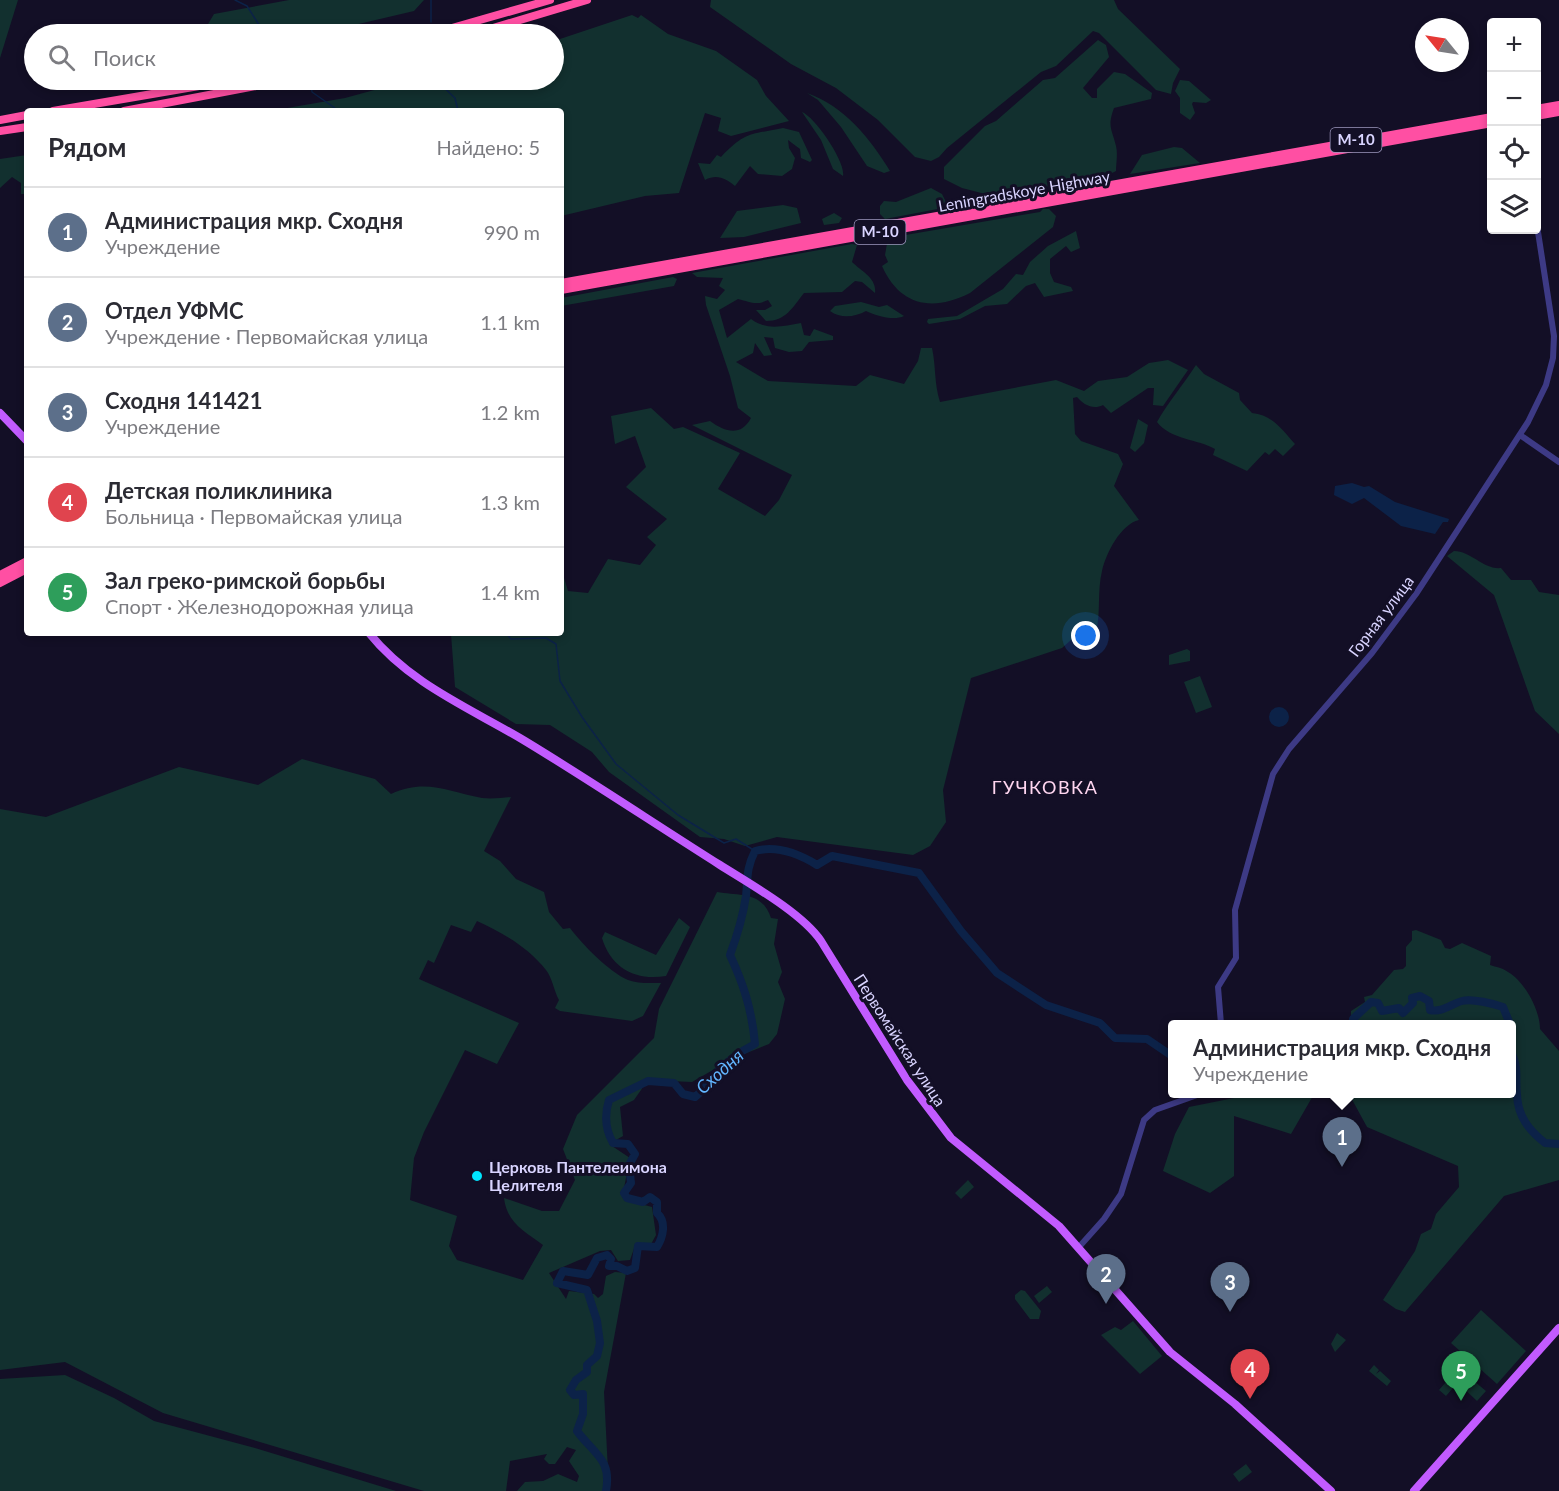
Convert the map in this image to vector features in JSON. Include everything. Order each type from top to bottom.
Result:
[{"type":"highway","points":[[465,24],[550,0]]},
{"type":"highway","points":[[507,24],[587,0]]},
{"type":"highway","points":[[71,108],[176,90]]},
{"type":"highway","points":[[140,108],[235,90]]},
{"type":"highway","points":[[1541,108],[1559,105]]},
{"type":"highway","points":[[1541,115],[1559,112]]},
{"type":"highway","points":[[0,120],[24,116]]},
{"type":"highway","name":"Leningradskoye Highway","points":[[564,282],[1487,118]]},
{"type":"highway","name":"Leningradskoye Highway","points":[[564,289],[1487,124]]},
{"type":"highway","points":[[0,131],[24,127]]},
{"type":"highway","points":[[0,575],[24,563]]},
{"type":"highway","points":[[0,583],[24,571]]},
{"type":"main road","points":[[0,413],[24,438]]},
{"type":"main road","name":"Первомайская улица","points":[[372,636],[424,683],[524,740],[733,873],[796,916],[818,935],[907,1080],[951,1138],[975,1160],[1041,1210],[1079,1246],[1170,1352],[1235,1404],[1331,1491]]},
{"type":"main road","points":[[1414,1491],[1559,1328]]},
{"type":"street","name":"Горная улица","points":[[1221,1020],[1218,987],[1236,958],[1235,910],[1273,774],[1289,749],[1372,653],[1403,611],[1520,435],[1543,392],[1553,354],[1553,321],[1538,234]]},
{"type":"street","points":[[1520,435],[1559,462]]},
{"type":"street","points":[[1079,1246],[1104,1219],[1121,1194],[1144,1120],[1155,1110],[1189,1098]]},
{"type":"green space","points":[[0,0],[18,0],[0,58]]},
{"type":"green space","points":[[289,0],[424,0],[414,11],[359,24],[208,24],[214,14]]},
{"type":"green space","points":[[711,0],[1114,0],[1118,9],[1180,69],[1173,83],[1171,94],[1156,90],[1099,33],[1093,31],[1056,66],[1041,72],[939,157],[931,161],[915,157],[878,120],[836,88],[791,64],[710,7]]},
{"type":"green space","points":[[632,15],[638,18],[641,15],[668,34],[716,51],[757,80],[766,96],[789,121],[731,136],[718,131],[721,118],[705,113],[679,193],[645,196],[564,215],[564,108],[287,108],[345,98],[374,90],[564,90],[564,38]]},
{"type":"green space","points":[[1098,40],[1106,45],[1109,57],[1083,88],[1092,98],[1097,98],[1097,89],[1114,72],[1125,74],[1152,93],[1151,99],[1114,108],[1111,124],[1117,149],[1116,171],[1106,176],[993,196],[962,188],[944,179],[944,167],[985,126],[996,121],[1043,80],[1055,78]]},
{"type":"green space","points":[[1180,80],[1189,81],[1211,100],[1206,103],[1193,102],[1195,113],[1190,120],[1180,113],[1180,98],[1175,91]]},
{"type":"green space","points":[[807,93],[833,106],[855,124],[890,171],[884,173],[867,166],[841,127],[818,100]]},
{"type":"green space","points":[[802,112],[814,122],[835,151],[843,169],[843,176],[833,169],[821,140]]},
{"type":"green space","points":[[783,128],[799,132],[812,160],[810,162],[801,158],[800,149],[788,140],[789,148],[795,158],[792,169],[782,176],[758,174],[750,166],[735,186],[721,178],[713,177],[705,180],[698,163],[710,164],[717,155],[721,157],[737,142],[749,135]]},
{"type":"green space","points":[[1174,147],[1182,148],[1200,163],[1130,174],[1142,155]]},
{"type":"green space","points":[[24,155],[24,194],[21,194],[21,183],[12,177],[0,188],[0,159]]},
{"type":"green space","points":[[931,188],[942,194],[947,204],[943,208],[885,219],[880,214],[880,206],[884,201],[896,202]]},
{"type":"green space","points":[[783,205],[797,208],[801,223],[744,237],[720,238],[737,211]]},
{"type":"green space","points":[[1043,209],[1049,209],[1056,216],[1053,227],[970,293],[956,299],[943,302],[918,302],[898,290],[882,266],[888,262],[885,255],[888,238],[1040,212]]},
{"type":"green space","points":[[834,213],[842,218],[839,223],[824,225],[822,219]]},
{"type":"green space","points":[[1076,231],[1080,248],[1071,252],[1066,246],[1050,259],[1050,273],[1054,282],[1071,287],[1073,291],[1044,297],[1035,283],[1026,286],[1007,304],[985,306],[960,319],[929,324],[927,322],[928,319],[957,316],[1003,289],[1016,274],[1023,275],[1030,262],[1048,246]]},
{"type":"green space","points":[[852,244],[857,245],[852,262],[874,283],[875,293],[862,282],[855,281],[842,292],[804,293],[784,316],[766,321],[756,310],[765,310],[772,306],[768,300],[756,303],[738,299],[719,310],[727,338],[751,319],[769,326],[801,323],[804,335],[810,336],[814,329],[833,336],[833,340],[809,342],[802,351],[789,352],[775,348],[773,338],[764,337],[772,355],[764,356],[755,343],[753,353],[736,362],[768,381],[856,386],[870,375],[904,384],[918,361],[921,348],[932,348],[940,402],[1056,380],[1084,391],[1098,381],[1127,377],[1149,363],[1168,360],[1188,370],[1163,406],[1153,405],[1154,388],[1148,388],[1111,413],[1103,405],[1092,407],[1077,397],[1073,398],[1075,434],[1081,441],[1118,454],[1123,464],[1114,486],[1139,520],[1120,533],[1107,556],[1101,579],[1096,633],[1071,640],[1062,648],[971,678],[943,790],[946,822],[930,846],[913,855],[777,837],[745,846],[724,839],[700,837],[609,772],[592,752],[550,725],[516,724],[455,687],[451,636],[564,636],[564,578],[568,591],[588,593],[608,559],[640,565],[656,545],[647,537],[667,519],[626,487],[646,467],[635,436],[615,444],[611,416],[651,408],[674,429],[683,427],[740,453],[718,489],[765,516],[779,500],[792,475],[692,425],[710,421],[721,428],[732,431],[742,428],[751,418],[738,408],[730,376],[706,305],[705,296],[717,299],[725,290],[719,286],[723,278],[697,277],[692,273]]},
{"type":"green space","points":[[673,277],[677,279],[674,286],[564,305],[564,297]]},
{"type":"green space","points":[[861,302],[879,307],[887,305],[904,316],[885,317],[866,311],[853,316],[843,316],[830,311],[835,306]]},
{"type":"green space","points":[[1196,365],[1204,374],[1239,393],[1240,400],[1252,413],[1271,420],[1295,444],[1283,456],[1275,449],[1269,455],[1265,452],[1247,471],[1213,455],[1215,449],[1177,436],[1163,428],[1157,422]]},
{"type":"green space","points":[[1138,419],[1148,425],[1144,443],[1135,452],[1130,448]]},
{"type":"green space","points":[[1454,551],[1466,554],[1489,566],[1501,568],[1511,580],[1531,580],[1539,592],[1559,595],[1559,734],[1535,711],[1494,595],[1447,556]]},
{"type":"green space","points":[[1187,649],[1190,651],[1190,661],[1169,665],[1169,655]]},
{"type":"green space","points":[[1200,676],[1212,707],[1196,713],[1184,682]]},
{"type":"green space","points":[[302,759],[375,779],[391,794],[404,789],[426,787],[482,798],[511,797],[484,851],[500,861],[516,879],[544,892],[549,912],[563,929],[570,928],[613,971],[632,981],[661,983],[643,1016],[632,1021],[560,1011],[555,1008],[559,1000],[548,973],[523,948],[477,921],[471,932],[451,925],[434,963],[428,960],[419,979],[519,1023],[497,1064],[465,1050],[424,1132],[414,1158],[410,1200],[457,1216],[449,1246],[457,1260],[523,1280],[543,1245],[523,1231],[513,1220],[504,1198],[542,1211],[559,1211],[575,1180],[563,1149],[577,1115],[654,1038],[659,1009],[717,892],[756,899],[767,909],[771,918],[778,919],[774,944],[782,972],[778,982],[785,999],[777,1034],[769,1044],[732,1059],[692,1082],[648,1080],[634,1100],[620,1107],[623,1136],[609,1144],[630,1158],[624,1188],[626,1200],[652,1207],[656,1235],[650,1246],[636,1243],[630,1260],[618,1261],[611,1250],[600,1251],[549,1273],[566,1299],[569,1291],[594,1294],[598,1298],[603,1294],[606,1276],[615,1272],[626,1273],[604,1392],[609,1491],[517,1491],[525,1482],[543,1481],[558,1474],[577,1482],[579,1476],[569,1461],[576,1450],[567,1447],[555,1464],[549,1464],[544,1459],[547,1454],[510,1461],[506,1491],[424,1491],[163,1413],[65,1362],[0,1370],[0,809],[46,817],[179,767],[258,785]]},
{"type":"green space","points":[[679,918],[690,927],[666,976],[644,976],[626,970],[611,957],[602,938],[605,932],[656,955]]},
{"type":"green space","points":[[1416,930],[1441,940],[1445,948],[1450,949],[1462,943],[1491,956],[1490,965],[1504,969],[1526,989],[1537,1013],[1540,1029],[1559,1051],[1559,1180],[1504,1196],[1405,1312],[1383,1300],[1415,1251],[1421,1234],[1431,1229],[1436,1214],[1459,1187],[1458,1166],[1367,1127],[1351,1098],[1516,1098],[1516,1020],[1351,1020],[1351,1011],[1365,1002],[1364,997],[1372,995],[1394,970],[1403,969],[1406,966],[1406,947],[1412,940],[1412,931]]},
{"type":"green space","points":[[1234,1098],[1312,1098],[1291,1134],[1234,1116],[1234,1176],[1210,1193],[1163,1171],[1175,1134],[1189,1107]]},
{"type":"green space","points":[[968,1180],[974,1187],[961,1199],[955,1193]]},
{"type":"green space","points":[[1047,1286],[1052,1292],[1039,1303],[1034,1296]]},
{"type":"green space","points":[[1021,1290],[1025,1291],[1041,1311],[1039,1319],[1030,1319],[1015,1299],[1015,1295]]},
{"type":"green space","points":[[1481,1310],[1526,1351],[1497,1384],[1451,1343]]},
{"type":"green space","points":[[1133,1321],[1162,1356],[1140,1374],[1101,1335],[1115,1327],[1121,1330]]},
{"type":"green space","points":[[1337,1333],[1346,1340],[1335,1352],[1331,1344]]},
{"type":"green space","points":[[1374,1365],[1379,1370],[1376,1374],[1380,1371],[1391,1381],[1387,1386],[1369,1371]]},
{"type":"green space","points":[[65,1375],[114,1398],[154,1421],[255,1448],[396,1491],[0,1491],[0,1379]]},
{"type":"green space","points":[[1452,1375],[1459,1381],[1446,1396],[1439,1390]]},
{"type":"green space","points":[[1468,1376],[1486,1391],[1477,1401],[1460,1385]]},
{"type":"green space","points":[[1246,1464],[1252,1472],[1239,1482],[1233,1474]]},
{"type":"water","points":[[1352,483],[1364,487],[1369,486],[1395,502],[1449,519],[1448,522],[1443,522],[1435,534],[1401,526],[1364,498],[1352,504],[1334,495],[1335,486]]},
{"type":"water","points":[[1279,707],[1286,710],[1289,717],[1286,724],[1279,727],[1272,724],[1269,717],[1272,710]]},
{"type":"waterway","points":[[235,0],[247,6],[258,24]]},
{"type":"waterway","points":[[431,0],[431,22]]},
{"type":"waterway","points":[[312,90],[335,108]]},
{"type":"waterway","points":[[447,90],[455,98],[457,108]]},
{"type":"waterway","points":[[508,636],[511,639],[546,638],[556,644],[560,681],[582,717],[616,764],[678,815],[724,843],[736,839],[755,851]]},
{"type":"waterway","name":"Сходня","points":[[606,1491],[607,1480],[604,1464],[577,1431],[583,1414],[583,1394],[574,1395],[570,1390],[576,1380],[587,1372],[587,1365],[597,1356],[600,1343],[597,1321],[587,1290],[557,1283],[563,1271],[588,1275],[597,1258],[607,1255],[611,1259],[609,1266],[617,1266],[627,1271],[635,1268],[638,1246],[657,1247],[661,1239],[663,1225],[657,1213],[657,1202],[650,1197],[643,1202],[627,1198],[624,1193],[631,1183],[629,1165],[635,1154],[628,1144],[613,1143],[610,1138],[606,1122],[609,1100],[648,1081],[674,1083],[683,1094],[695,1097],[723,1066],[755,1044],[747,998],[730,955],[741,918],[749,868],[755,851],[780,850],[803,857],[817,865],[832,856],[919,873],[961,931],[997,973],[1046,1005],[1100,1023],[1115,1038],[1147,1039],[1168,1053]]},
{"type":"waterway","name":"Сходня","points":[[1353,1020],[1371,1002],[1378,1003],[1382,1011],[1399,1008],[1403,1013],[1413,1003],[1412,998],[1420,996],[1429,1001],[1430,1010],[1434,1011],[1466,1000],[1503,1007],[1508,1020]]},
{"type":"waterway","name":"Сходня","points":[[1516,1069],[1516,1089]]},
{"type":"waterway","name":"Сходня","points":[[1516,1089],[1520,1110],[1529,1128],[1545,1143],[1559,1144]]},
{"type":"place","name":"Администрация мкр. Сходня","points":[[1342,1167]]},
{"type":"place","name":"Церковь Пантелеимона Целителя","points":[[477,1176]]},
{"type":"place","name":"Отдел УФМС","points":[[1106,1304]]},
{"type":"place","name":"Сходня 141421","points":[[1230,1312]]},
{"type":"place","name":"Детская поликлиника","points":[[1250,1399]]},
{"type":"place","name":"Зал греко-римской борьбы","points":[[1461,1401]]},
{"type":"district","name":"ГУЧКОВКА","points":[[1045,788]]}]
